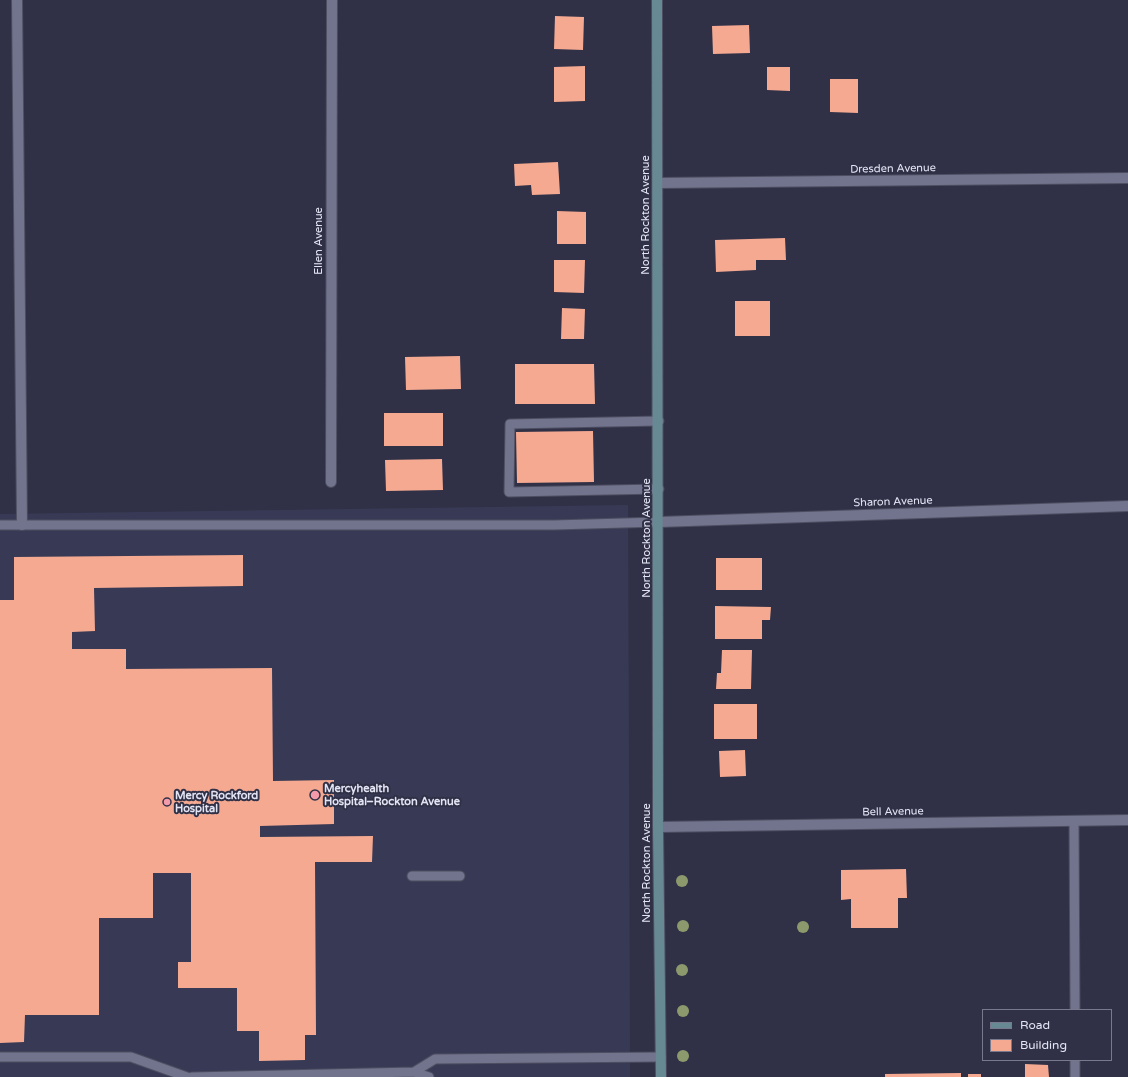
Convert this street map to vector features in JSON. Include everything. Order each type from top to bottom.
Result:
[{"type":"main road","name":"North Rockton Avenue","points":[[657,0],[659,421],[658,827],[661,1077]]},
{"type":"street","points":[[16,0],[22,525]]},
{"type":"street","name":"Ellen Avenue","points":[[331,482],[332,0]]},
{"type":"street","name":"Dresden Avenue","points":[[658,183],[1128,178]]},
{"type":"street","name":"Sharon Avenue","points":[[659,522],[1128,506]]},
{"type":"street","name":"Bell Avenue","points":[[658,827],[1128,820]]},
{"type":"lane","points":[[659,421],[510,424],[508,492],[659,489]]},
{"type":"lane","points":[[0,525],[538,525],[659,522]]},
{"type":"lane","points":[[1074,821],[1075,1009]]},
{"type":"lane","points":[[412,876],[460,876]]},
{"type":"lane","points":[[0,1057],[131,1057],[187,1077]]},
{"type":"lane","points":[[414,1072],[434,1059],[660,1057]]},
{"type":"lane","points":[[1075,1061],[1075,1077]]},
{"type":"lane","points":[[192,1077],[414,1072],[429,1077]]},
{"type":"shaded area","name":"Mercyhealth Hospital–Rockton Avenue","points":[[628,505],[630,1077],[0,1077],[0,514]]},
{"type":"building","points":[[555,16],[584,17],[583,50],[554,49]]},
{"type":"building","points":[[749,25],[750,53],[713,54],[712,26]]},
{"type":"building","points":[[585,66],[585,101],[554,102],[554,67]]},
{"type":"building","points":[[767,67],[790,67],[790,91],[767,90]]},
{"type":"building","points":[[830,79],[858,79],[858,113],[830,112]]},
{"type":"building","points":[[558,162],[560,194],[532,195],[531,185],[515,186],[514,164]]},
{"type":"building","points":[[557,211],[586,212],[586,244],[557,244]]},
{"type":"building","points":[[785,238],[786,260],[756,260],[756,270],[716,272],[715,240]]},
{"type":"building","points":[[554,260],[585,260],[584,293],[554,292]]},
{"type":"building","points":[[735,301],[770,301],[770,336],[735,336]]},
{"type":"building","points":[[562,308],[585,309],[584,339],[561,339]]},
{"type":"building","points":[[460,356],[461,389],[406,390],[405,357]]},
{"type":"building","points":[[515,364],[594,364],[595,404],[515,404]]},
{"type":"building","points":[[384,413],[443,413],[443,446],[384,446]]},
{"type":"building","points":[[593,431],[594,482],[517,483],[516,432]]},
{"type":"building","points":[[442,459],[443,490],[386,491],[385,460]]},
{"type":"building","name":"Mercy Rockford Hospital","points":[[243,555],[243,586],[94,588],[95,631],[72,632],[72,649],[126,649],[126,669],[272,668],[273,781],[334,780],[334,824],[260,826],[260,837],[373,836],[372,862],[315,862],[316,1035],[305,1035],[305,1060],[259,1061],[259,1031],[237,1031],[237,988],[178,988],[178,962],[191,962],[191,873],[153,873],[153,918],[99,918],[99,1015],[25,1015],[24,1042],[0,1043],[0,600],[14,600],[14,557]]},
{"type":"building","points":[[716,558],[762,558],[762,590],[716,590]]},
{"type":"building","points":[[715,606],[771,607],[770,620],[762,620],[762,639],[715,639]]},
{"type":"building","points":[[722,650],[752,650],[751,689],[716,689],[717,673],[721,673]]},
{"type":"building","points":[[714,704],[757,704],[757,739],[714,739]]},
{"type":"building","points":[[745,750],[746,776],[720,777],[719,751]]},
{"type":"building","points":[[906,869],[907,898],[898,898],[898,928],[851,928],[851,899],[841,900],[841,870]]},
{"type":"building","points":[[1025,1064],[1048,1065],[1049,1077],[1025,1077]]},
{"type":"building","points":[[961,1073],[961,1077],[885,1077],[885,1074]]},
{"type":"building","points":[[968,1074],[981,1074],[981,1077],[968,1077]]},
{"type":"place","name":"Mercyhealth Hospital–Rockton Avenue","points":[[315,795]]},
{"type":"place","name":"Mercy Rockford Hospital","points":[[167,802]]}]
